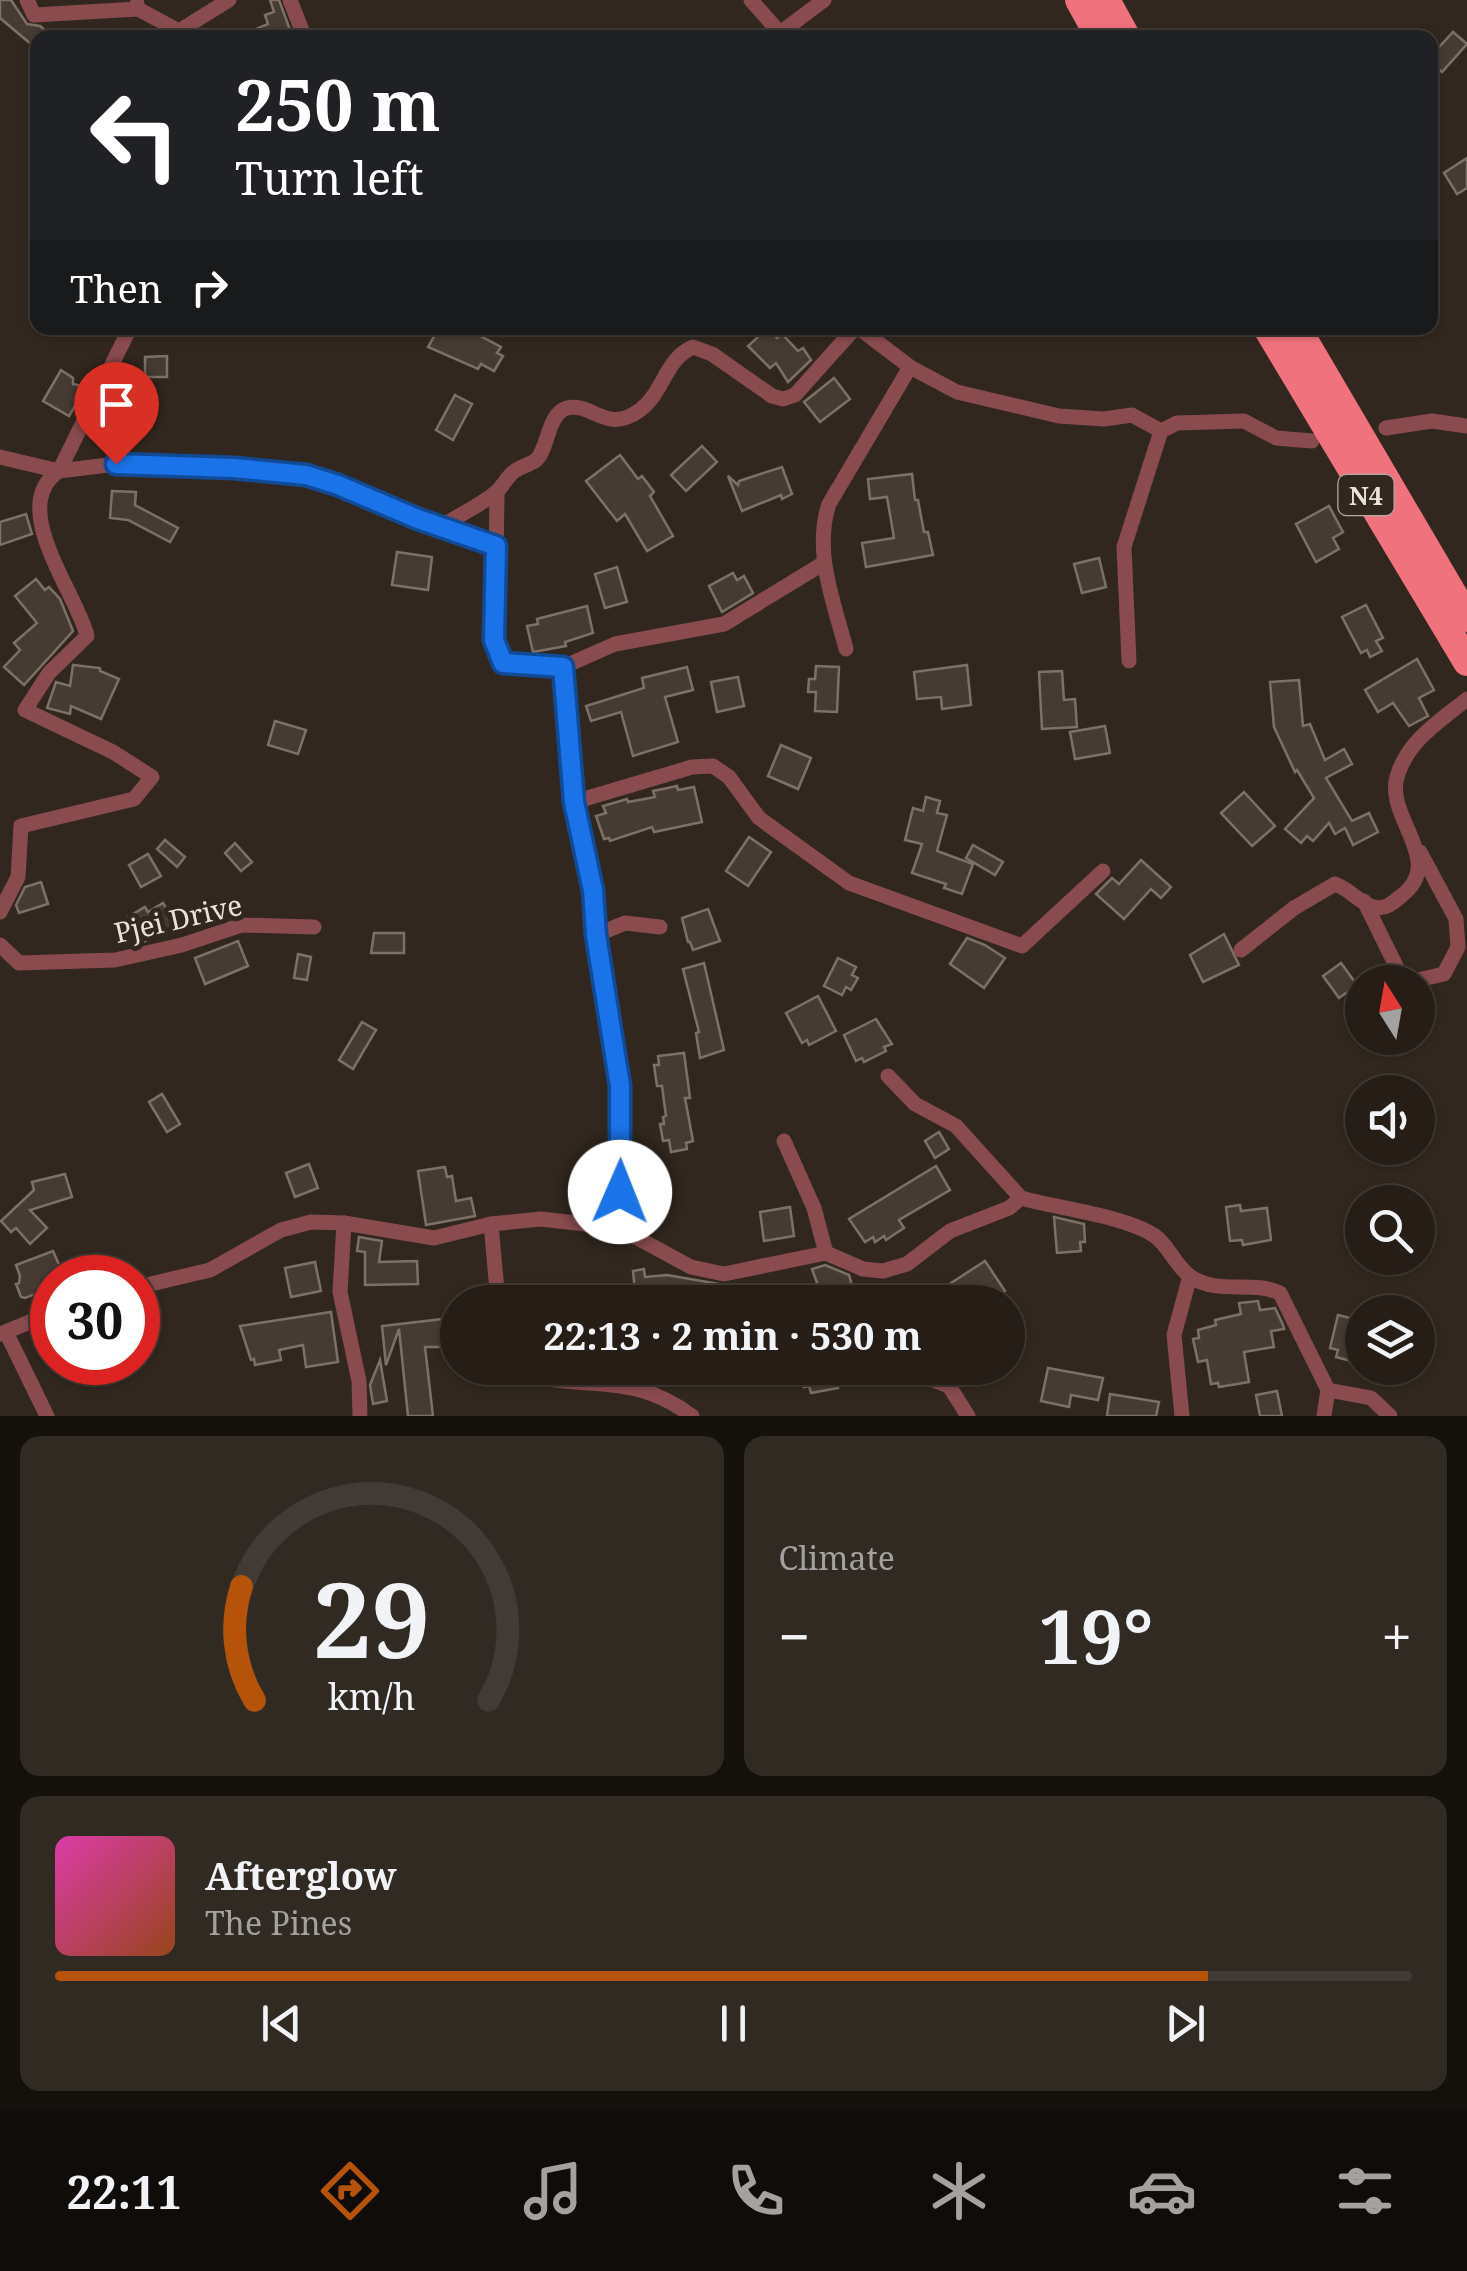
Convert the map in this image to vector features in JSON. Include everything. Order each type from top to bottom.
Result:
[{"type":"highway","points":[[1078,0],[1095,30]]},
{"type":"highway","points":[[1106,0],[1123,30]]},
{"type":"highway","name":"N4","points":[[1270,335],[1467,662]]},
{"type":"highway","name":"N4","points":[[1301,335],[1467,618]]},
{"type":"street","points":[[26,0],[34,14],[137,5],[171,30]]},
{"type":"street","points":[[183,30],[229,0]]},
{"type":"street","points":[[290,0],[302,30]]},
{"type":"street","points":[[750,0],[775,30]]},
{"type":"street","points":[[785,30],[824,0]]},
{"type":"street","points":[[0,912],[18,877],[21,826],[134,798],[152,777],[113,752],[25,710],[49,673],[87,636],[83,618],[49,556],[40,520],[44,490],[59,471],[127,335]]},
{"type":"street","points":[[442,526],[497,492],[513,472],[537,459],[558,414],[568,408],[614,420],[629,417],[644,407],[661,387],[672,361],[680,353],[693,347],[712,354],[772,396],[783,399],[795,395],[851,335]]},
{"type":"street","points":[[867,335],[910,367],[956,392],[1059,416],[1132,416],[1161,430]]},
{"type":"street","points":[[846,649],[824,562],[822,524],[829,504],[910,367]]},
{"type":"street","points":[[1129,661],[1124,546],[1161,430],[1177,422],[1244,420],[1276,438],[1312,441]]},
{"type":"street","points":[[1386,428],[1432,421],[1467,426]]},
{"type":"street","points":[[0,457],[59,471],[116,464],[279,471],[338,485],[372,502],[496,546]]},
{"type":"street","points":[[497,492],[494,640],[503,663],[563,667],[615,644],[724,624],[824,562]]},
{"type":"street","points":[[563,667],[574,802],[593,890],[596,935],[620,1086],[619,1228]]},
{"type":"street","points":[[1435,976],[1444,974],[1458,946],[1456,919],[1415,844],[1394,794],[1397,775],[1414,743],[1467,699]]},
{"type":"street","points":[[574,802],[692,768],[713,766],[728,777],[758,818],[849,883],[1022,946],[1103,871]]},
{"type":"street","points":[[1241,950],[1294,908],[1335,884],[1348,888],[1372,907],[1386,907],[1414,884],[1418,871],[1415,844]]},
{"type":"street","points":[[1364,901],[1398,965]]},
{"type":"street","points":[[596,935],[625,923],[660,927]]},
{"type":"street","name":"Pjei Drive","points":[[0,945],[19,963],[116,960],[182,945],[242,924],[314,927]]},
{"type":"street","points":[[888,1076],[916,1104],[956,1126],[1020,1198],[1156,1236],[1190,1276],[1230,1288],[1264,1286],[1280,1293],[1328,1390],[1324,1416]]},
{"type":"street","points":[[784,1140],[814,1208],[826,1254]]},
{"type":"street","points":[[160,1282],[210,1270],[282,1230],[311,1222],[344,1223],[434,1238],[491,1224],[541,1220],[619,1228],[691,1268],[724,1274],[826,1254],[863,1269],[883,1271],[907,1264],[950,1231],[1009,1208],[1020,1198]]},
{"type":"street","points":[[344,1223],[340,1292],[359,1380],[360,1416]]},
{"type":"street","points":[[491,1224],[496,1285]]},
{"type":"street","points":[[1182,1416],[1174,1335],[1190,1276]]},
{"type":"street","points":[[30,1322],[3,1333],[46,1416]]},
{"type":"street","points":[[628,1385],[668,1398],[692,1416]]},
{"type":"street","points":[[945,1385],[968,1416]]},
{"type":"street","points":[[1328,1390],[1371,1398],[1390,1416]]},
{"type":"building","points":[[0,0],[11,0],[27,24],[45,30],[30,30],[30,43],[0,18]]},
{"type":"building","points":[[270,0],[279,0],[290,30],[253,30],[268,24],[265,15],[274,12]]},
{"type":"building","points":[[1453,32],[1467,44],[1442,72],[1438,69],[1438,48]]},
{"type":"building","points":[[1467,158],[1467,188],[1457,194],[1444,173]]},
{"type":"building","points":[[435,335],[479,335],[501,347],[497,353],[503,356],[494,371],[481,364],[478,369],[428,347]]},
{"type":"building","points":[[760,335],[777,338],[783,335],[798,351],[803,348],[811,360],[788,382],[776,363],[770,368],[748,346]]},
{"type":"building","points":[[167,356],[167,377],[145,377],[145,357]]},
{"type":"building","points":[[61,370],[73,378],[73,384],[87,387],[69,416],[43,401]]},
{"type":"building","points":[[834,378],[850,399],[820,422],[804,402]]},
{"type":"building","points":[[116,392],[147,399],[139,435],[113,426]]},
{"type":"building","points":[[455,395],[472,404],[453,440],[436,430]]},
{"type":"building","points":[[702,446],[717,462],[686,491],[671,475]]},
{"type":"building","points":[[620,455],[654,492],[650,496],[673,536],[647,551],[625,514],[617,521],[586,481]]},
{"type":"building","points":[[782,467],[792,494],[742,511],[728,476],[738,485],[739,481]]},
{"type":"building","points":[[912,474],[915,500],[933,555],[866,567],[862,543],[894,538],[887,497],[870,499],[868,479]]},
{"type":"building","points":[[112,491],[136,492],[135,505],[178,528],[170,542],[128,520],[110,518]]},
{"type":"building","points":[[1329,506],[1343,532],[1333,538],[1339,549],[1316,562],[1296,524]]},
{"type":"building","points":[[26,514],[32,534],[0,545],[0,522]]},
{"type":"building","points":[[397,552],[432,557],[428,590],[392,585]]},
{"type":"building","points":[[1099,558],[1106,587],[1082,593],[1074,564]]},
{"type":"building","points":[[617,567],[627,602],[605,608],[595,574]]},
{"type":"building","points":[[733,573],[737,580],[744,576],[753,593],[722,612],[709,586]]},
{"type":"building","points":[[36,579],[60,599],[73,631],[24,685],[4,667],[20,650],[14,643],[37,623],[15,596]]},
{"type":"building","points":[[1366,605],[1383,638],[1376,641],[1382,651],[1370,657],[1367,650],[1361,653],[1342,617]]},
{"type":"building","points":[[587,606],[593,633],[565,642],[566,646],[533,652],[527,626],[538,624],[537,619]]},
{"type":"building","points":[[1417,659],[1434,690],[1419,698],[1428,716],[1409,726],[1393,703],[1378,712],[1365,690]]},
{"type":"building","points":[[73,665],[100,668],[119,679],[101,719],[71,706],[70,714],[47,708],[56,682],[70,686]]},
{"type":"building","points":[[967,665],[971,705],[942,709],[941,697],[917,699],[914,672]]},
{"type":"building","points":[[816,666],[839,667],[837,712],[815,711],[816,692],[808,692]]},
{"type":"building","points":[[687,667],[693,690],[665,697],[678,742],[633,756],[621,712],[591,721],[586,706],[644,688],[642,678]]},
{"type":"building","points":[[1062,671],[1064,700],[1075,699],[1077,727],[1042,729],[1039,672]]},
{"type":"building","points":[[738,677],[744,706],[717,712],[711,682]]},
{"type":"building","points":[[1299,680],[1303,726],[1310,724],[1325,760],[1344,749],[1352,764],[1326,778],[1352,821],[1369,813],[1378,832],[1353,845],[1345,828],[1335,834],[1329,823],[1313,841],[1307,836],[1301,843],[1285,829],[1314,798],[1295,772],[1274,727],[1270,682]]},
{"type":"building","points":[[275,721],[306,730],[298,754],[268,745]]},
{"type":"building","points":[[1105,726],[1110,753],[1075,759],[1070,732]]},
{"type":"building","points":[[781,745],[811,758],[798,789],[768,776]]},
{"type":"building","points":[[677,786],[678,790],[694,787],[702,822],[654,832],[652,827],[610,841],[604,839],[596,816],[606,813],[603,806],[655,797],[653,791]]},
{"type":"building","points":[[1244,792],[1275,826],[1252,846],[1221,813]]},
{"type":"building","points":[[926,797],[940,801],[937,813],[947,815],[937,851],[973,864],[962,894],[944,888],[946,884],[912,873],[922,844],[905,840],[913,808],[923,811]]},
{"type":"building","points":[[749,837],[771,852],[748,886],[726,871]]},
{"type":"building","points":[[165,840],[185,857],[177,867],[157,849]]},
{"type":"building","points":[[235,843],[252,862],[241,871],[225,853]]},
{"type":"building","points":[[973,845],[1003,862],[995,875],[966,858]]},
{"type":"building","points":[[148,854],[161,876],[141,887],[129,865]]},
{"type":"building","points":[[1141,860],[1171,887],[1161,898],[1151,889],[1124,919],[1096,894],[1112,878],[1119,884]]},
{"type":"building","points":[[41,882],[48,904],[19,913],[16,905],[25,887]]},
{"type":"building","points":[[163,903],[177,925],[143,942],[128,917]]},
{"type":"building","points":[[708,909],[720,941],[693,950],[682,918]]},
{"type":"building","points":[[374,933],[404,933],[404,953],[371,953]]},
{"type":"building","points":[[1224,934],[1239,965],[1203,982],[1190,955]]},
{"type":"building","points":[[967,938],[1005,958],[984,988],[950,964]]},
{"type":"building","points":[[238,941],[248,966],[205,984],[195,958]]},
{"type":"building","points":[[298,954],[311,957],[307,980],[294,978]]},
{"type":"building","points":[[838,958],[856,967],[852,975],[858,978],[851,990],[846,987],[842,995],[824,986]]},
{"type":"building","points":[[704,963],[724,1050],[700,1058],[696,1033],[699,1032],[683,969]]},
{"type":"building","points":[[1341,963],[1345,968],[1345,994],[1339,998],[1323,976]]},
{"type":"building","points":[[818,996],[836,1031],[809,1045],[807,1040],[802,1043],[786,1013]]},
{"type":"building","points":[[876,1019],[892,1044],[864,1062],[862,1058],[856,1061],[844,1035]]},
{"type":"building","points":[[362,1022],[376,1030],[353,1069],[339,1060]]},
{"type":"building","points":[[684,1053],[690,1098],[685,1098],[693,1141],[686,1143],[687,1149],[671,1152],[669,1140],[663,1141],[660,1124],[664,1124],[666,1116],[654,1065],[659,1065],[658,1056]]},
{"type":"building","points":[[162,1094],[180,1124],[167,1132],[149,1102]]},
{"type":"building","points":[[939,1132],[949,1149],[935,1158],[925,1141]]},
{"type":"building","points":[[309,1164],[318,1188],[295,1197],[286,1173]]},
{"type":"building","points":[[936,1166],[950,1190],[899,1220],[904,1228],[886,1240],[884,1236],[875,1242],[873,1237],[865,1242],[849,1219]]},
{"type":"building","points":[[445,1167],[447,1177],[452,1176],[456,1201],[471,1198],[475,1216],[426,1225],[418,1171]]},
{"type":"building","points":[[65,1174],[72,1197],[30,1210],[47,1228],[30,1244],[16,1228],[11,1232],[1,1221],[34,1190],[32,1182]]},
{"type":"building","points":[[1240,1205],[1241,1211],[1267,1208],[1271,1240],[1243,1245],[1242,1240],[1230,1241],[1226,1207]]},
{"type":"building","points":[[790,1207],[794,1236],[764,1241],[760,1212]]},
{"type":"building","points":[[1054,1217],[1084,1224],[1081,1251],[1057,1253]]},
{"type":"building","points":[[359,1237],[382,1241],[379,1262],[417,1261],[418,1284],[365,1285],[365,1252],[357,1251]]},
{"type":"building","points":[[30,1260],[30,1296],[25,1298],[16,1284],[20,1276],[16,1265]]},
{"type":"building","points":[[985,1261],[1001,1285],[952,1285]]},
{"type":"building","points":[[315,1262],[321,1291],[291,1297],[285,1268]]},
{"type":"building","points":[[825,1265],[849,1275],[851,1282],[818,1285],[812,1269]]},
{"type":"building","points":[[644,1269],[645,1277],[667,1275],[725,1285],[634,1285],[633,1271]]},
{"type":"building","points":[[1258,1301],[1260,1310],[1275,1308],[1283,1325],[1284,1329],[1271,1331],[1274,1347],[1244,1352],[1249,1382],[1219,1387],[1218,1383],[1211,1384],[1207,1360],[1198,1362],[1193,1339],[1199,1338],[1198,1330],[1216,1325],[1215,1320],[1241,1314],[1239,1303]]},
{"type":"building","points":[[331,1312],[338,1362],[306,1367],[303,1345],[279,1350],[281,1360],[255,1365],[251,1360],[240,1326]]},
{"type":"building","points":[[1338,1315],[1345,1317],[1345,1359],[1336,1357],[1338,1350],[1330,1348]]},
{"type":"building","points":[[440,1319],[440,1347],[425,1347],[433,1416],[408,1416],[399,1329],[386,1365],[382,1326]]},
{"type":"building","points":[[380,1360],[387,1401],[373,1404],[370,1385]]},
{"type":"building","points":[[1048,1368],[1103,1378],[1098,1400],[1071,1395],[1069,1407],[1041,1401]]},
{"type":"building","points":[[804,1385],[837,1385],[838,1388],[811,1393],[809,1386]]},
{"type":"building","points":[[1277,1391],[1282,1416],[1260,1416],[1256,1395]]},
{"type":"building","points":[[1110,1394],[1159,1402],[1156,1416],[1107,1416]]},
{"type":"route","points":[[116,464],[306,475],[496,546],[494,640],[503,663],[563,667],[574,802],[593,890],[596,935],[620,1086],[620,1192]]}]
